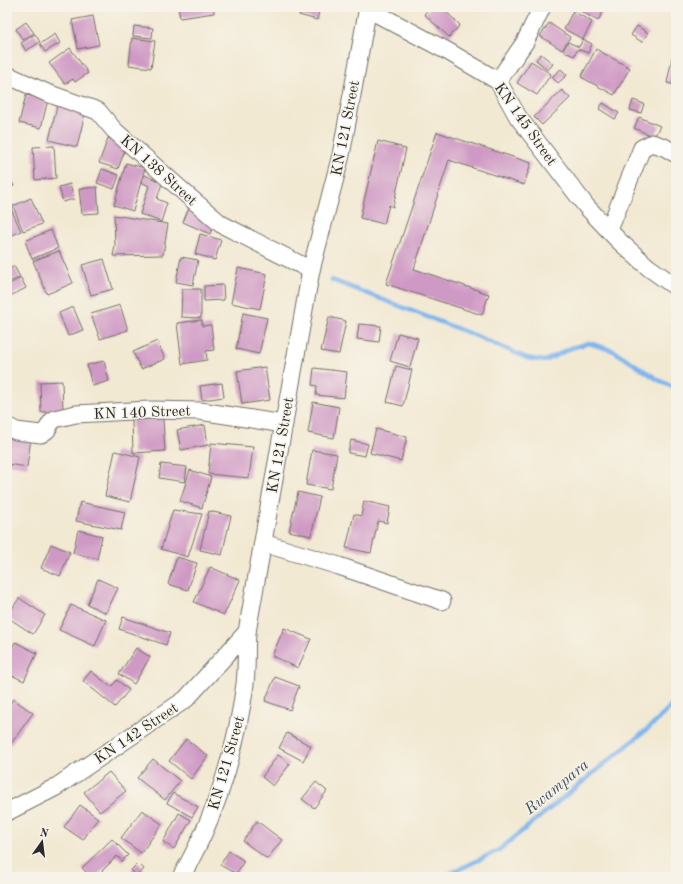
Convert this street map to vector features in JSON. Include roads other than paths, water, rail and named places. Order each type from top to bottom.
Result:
[{"type":"street","points":[[498,80],[525,42],[542,7]]},
{"type":"street","name":"KN 145 Street","points":[[368,8],[498,80],[518,117],[586,206],[618,240],[648,267],[676,287]]},
{"type":"street","name":"KN 121 Street","points":[[181,877],[196,851],[219,796],[240,717],[245,682],[247,632],[311,270],[341,155],[368,8]]},
{"type":"street","name":"KN 138 Street","points":[[7,75],[47,93],[98,111],[114,130],[186,195],[221,224],[311,270]]},
{"type":"street","points":[[609,230],[642,148],[652,143],[664,147],[676,154]]},
{"type":"street","name":"KN 140 Street","points":[[7,426],[16,431],[41,434],[47,430],[54,420],[76,414],[150,410],[200,411],[284,424]]},
{"type":"street","points":[[263,543],[339,566],[442,601]]},
{"type":"street","name":"KN 142 Street","points":[[7,812],[56,787],[186,699],[247,632]]},
{"type":"waterway","points":[[332,280],[474,335],[527,358],[545,361],[571,348],[589,343],[614,351],[657,379],[676,389]]},
{"type":"waterway","name":"Rwampara","points":[[443,877],[499,850],[656,722],[676,701]]}]
